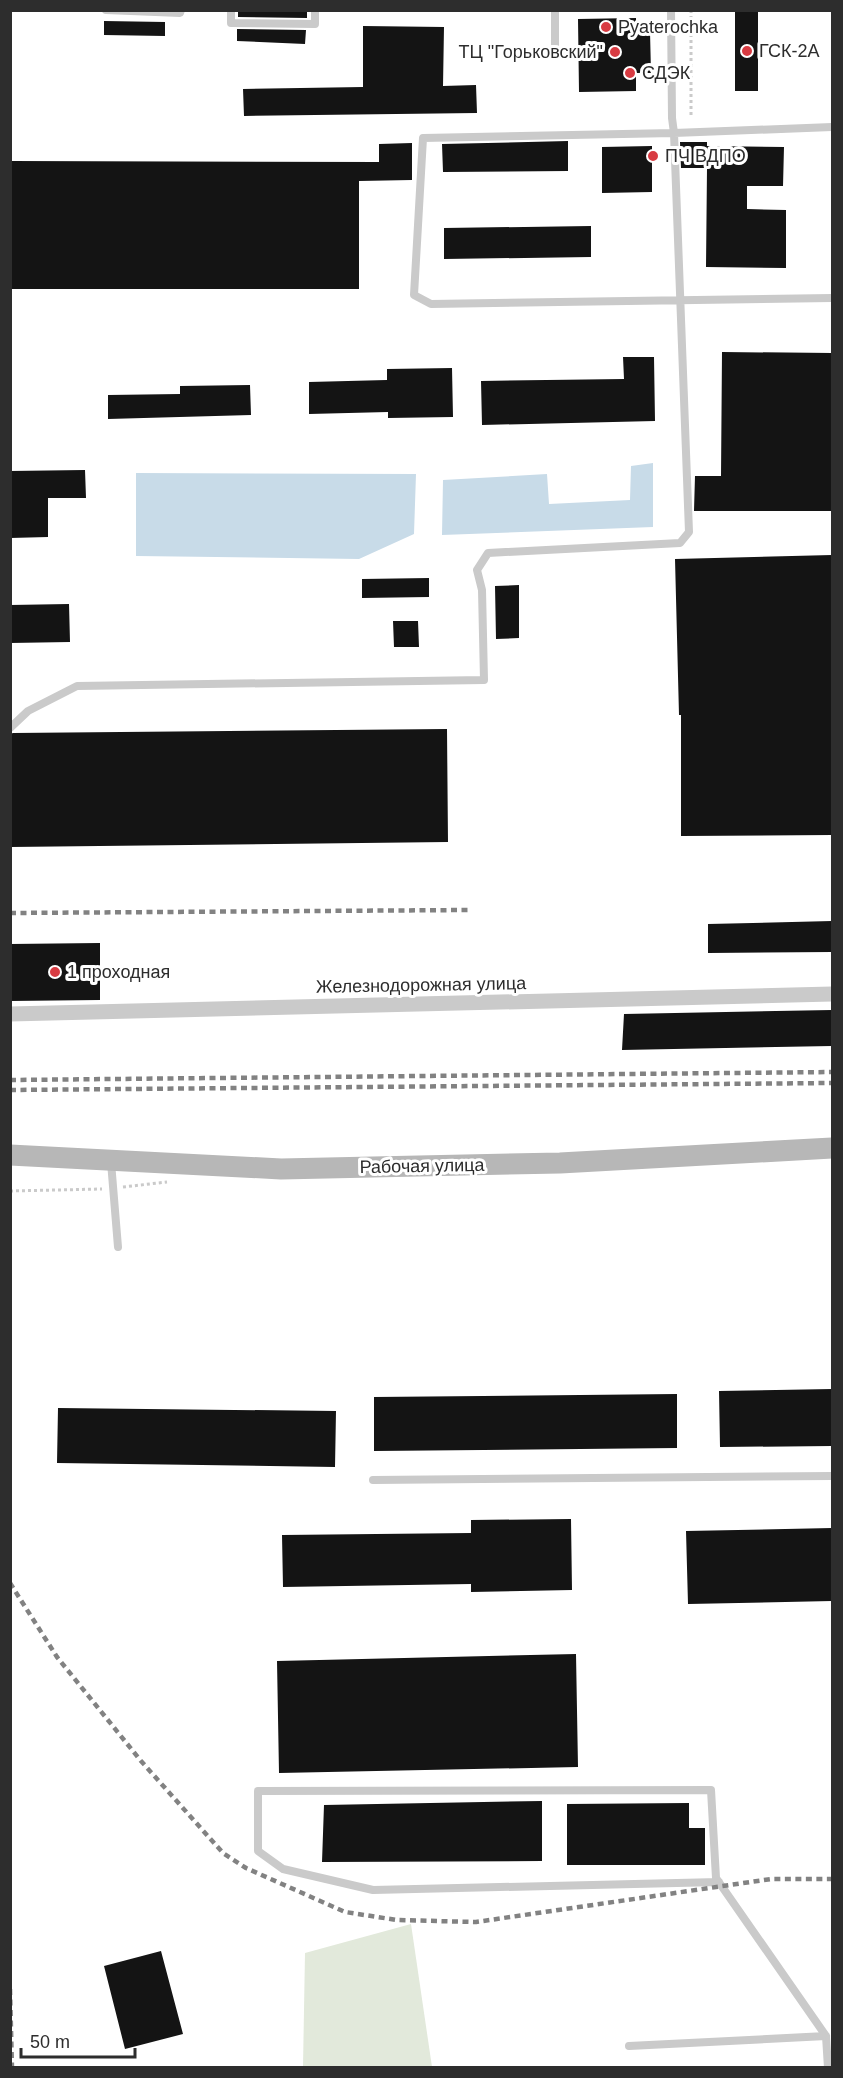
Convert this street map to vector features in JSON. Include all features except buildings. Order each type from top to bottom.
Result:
[{"type":"street","name":"Железнодорожная улица","points":[[10,1014],[832,994]]},
{"type":"street","name":"Рабочая улица","points":[[10,1155],[281,1169],[560,1163],[832,1148]]},
{"type":"lane","points":[[106,10],[180,13],[181,10]]},
{"type":"lane","points":[[231,10],[231,23],[315,24],[315,10]]},
{"type":"lane","points":[[555,10],[555,52]]},
{"type":"lane","points":[[10,728],[28,711],[77,686],[484,680],[482,590],[477,570],[488,553],[680,543],[689,532],[672,118],[671,10]]},
{"type":"lane","points":[[832,127],[423,138],[414,296],[430,304],[832,298]]},
{"type":"lane","points":[[111,1160],[118,1247]]},
{"type":"lane","points":[[373,1480],[832,1476]]},
{"type":"lane","points":[[719,1882],[373,1890],[283,1869],[258,1851],[258,1791],[711,1790],[716,1878],[719,1882],[826,2036],[828,2067]]},
{"type":"lane","points":[[629,2046],[826,2036]]},
{"type":"path","points":[[691,10],[692,118]]},
{"type":"path","points":[[10,1191],[113,1189],[169,1182]]},
{"type":"shaded area","points":[[411,1924],[432,2067],[303,2067],[305,1953]]},
{"type":"water","points":[[653,463],[653,527],[442,535],[443,480],[547,474],[549,504],[630,500],[631,466]]},
{"type":"water","points":[[136,473],[416,474],[414,534],[359,559],[136,556]]},
{"type":"railway","points":[[10,913],[468,910]]},
{"type":"railway","points":[[10,1080],[832,1072]]},
{"type":"railway","points":[[10,1090],[832,1083]]},
{"type":"railway","points":[[10,1583],[57,1657],[141,1761],[223,1853],[246,1868],[345,1912],[397,1920],[476,1922],[771,1879],[832,1879]]},
{"type":"railway","points":[[10,1989],[12,2068]]},
{"type":"place","name":"Pyaterochka","points":[[606,27]]},
{"type":"place","name":"ГСК-2А","points":[[747,51]]},
{"type":"place","name":"ТЦ \"Горьковский\"","points":[[615,52]]},
{"type":"place","name":"СДЭК","points":[[630,73]]},
{"type":"place","name":"ПЧ ВДПО","points":[[653,156]]},
{"type":"place","name":"1 проходная","points":[[55,972]]}]
